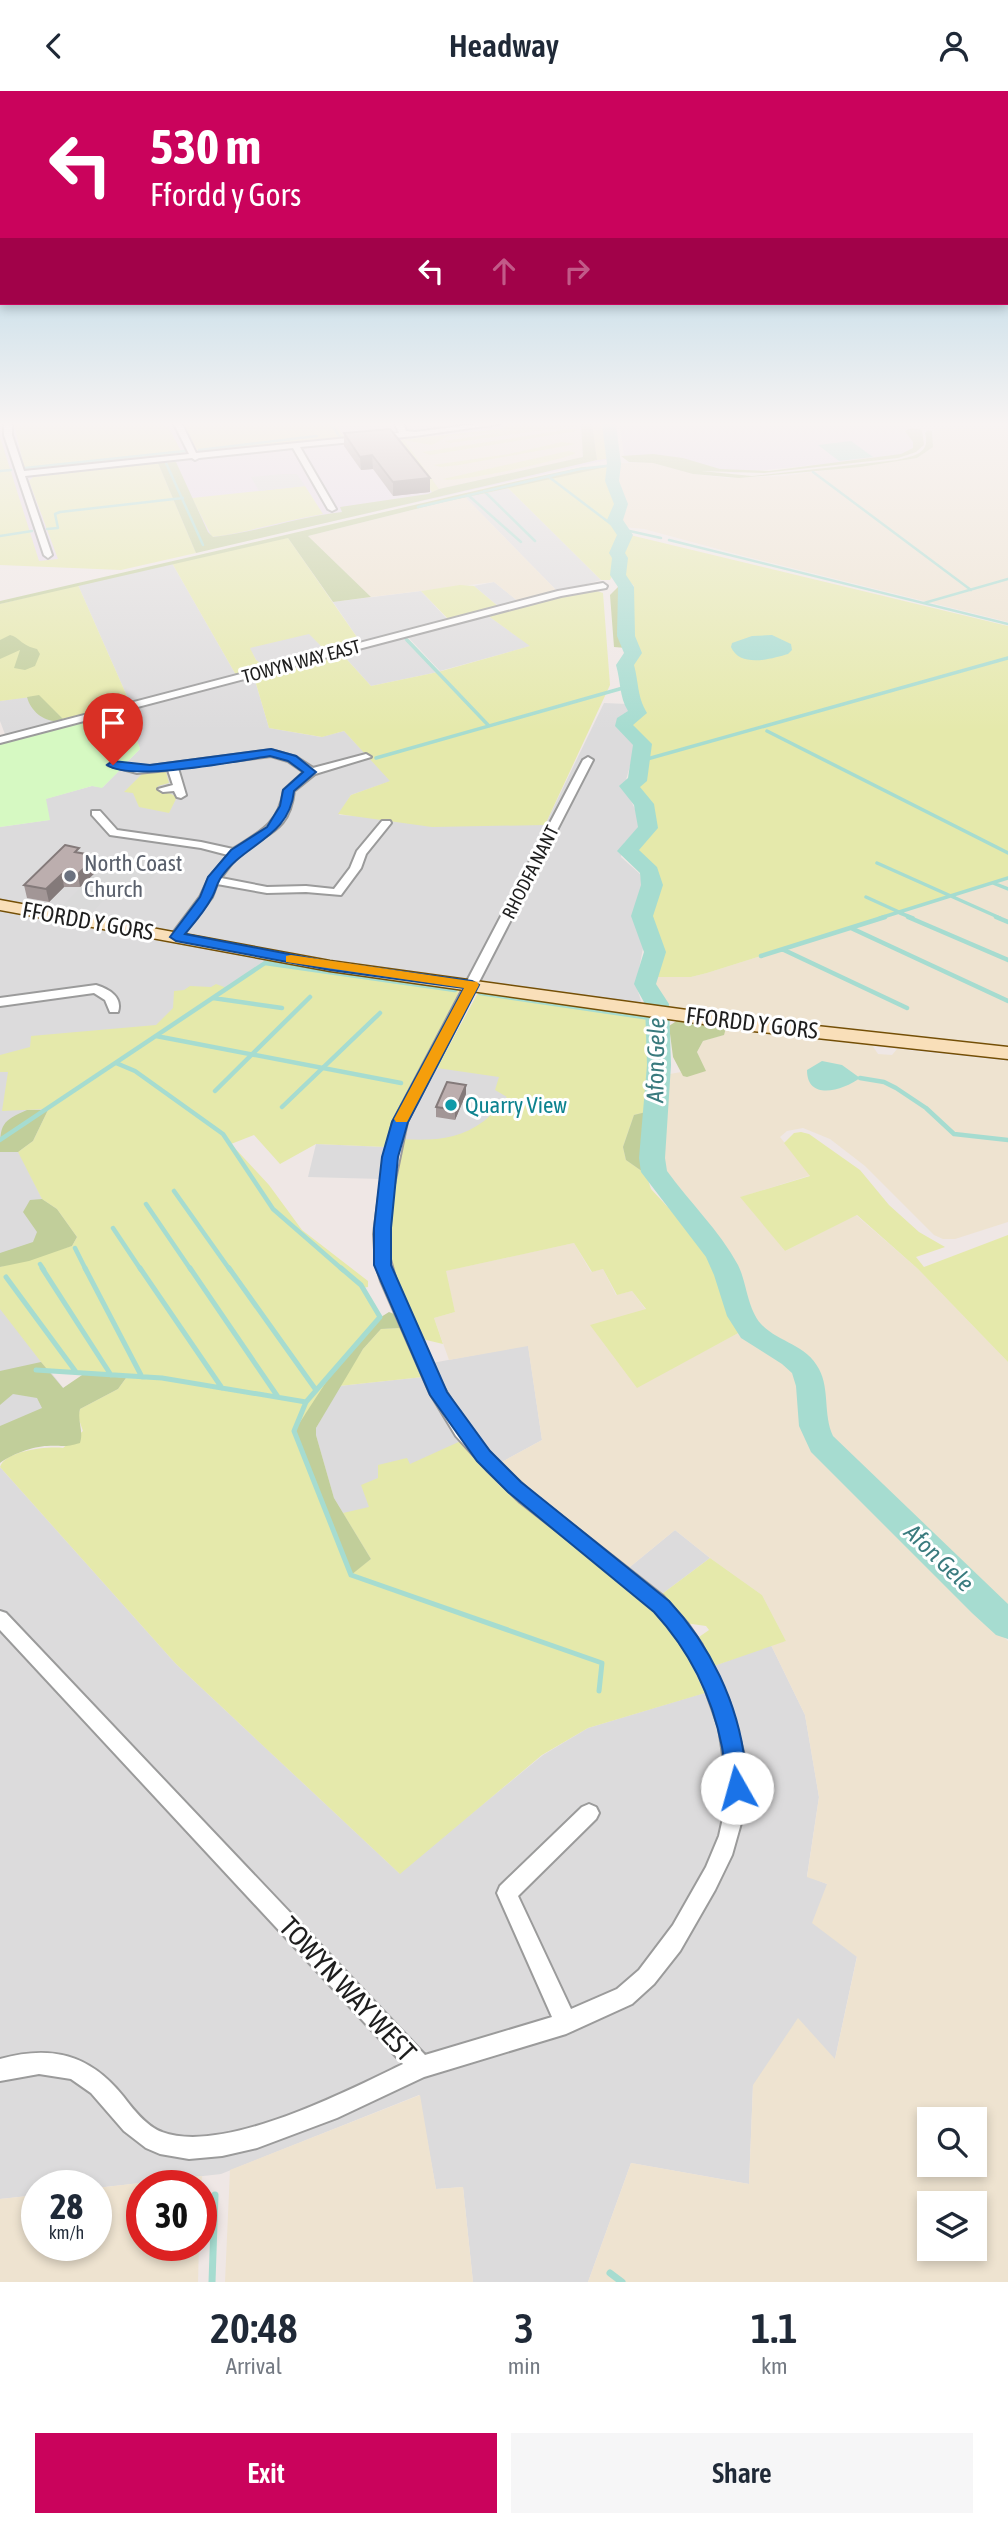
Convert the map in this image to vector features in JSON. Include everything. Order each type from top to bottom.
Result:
[{"type":"street","points":[[38,526],[48,555]]},
{"type":"street","name":"TOWYN WAY EAST","points":[[0,740],[561,593],[603,586]]},
{"type":"street","points":[[113,765],[137,769],[271,753],[292,759],[311,772]]},
{"type":"street","points":[[176,937],[206,897],[213,880],[235,853],[272,829],[286,806],[289,790],[311,772],[366,757]]},
{"type":"street","name":"RHODFA NANT","points":[[472,985],[588,760]]},
{"type":"street","points":[[163,789],[180,791],[172,766]]},
{"type":"street","points":[[116,818],[99,817],[114,833],[201,845],[235,853]]},
{"type":"street","points":[[213,880],[267,890],[306,889],[333,898],[355,869],[361,853],[384,830]]},
{"type":"street","name":"FFORDD Y GORS","points":[[0,905],[330,966],[754,1025],[1008,1053]]},
{"type":"street","name":"TOWYN WAY WEST","points":[[0,1618],[421,2067],[566,2023],[628,1995],[658,1963],[677,1937],[710,1878],[729,1835],[737,1788],[733,1748],[722,1704],[702,1661],[680,1626],[662,1607],[515,1487],[484,1456],[439,1395],[383,1265],[383,1228],[390,1157],[400,1122],[472,985]]},
{"type":"street","points":[[0,1002],[96,989],[108,994],[114,1001],[114,1009]]},
{"type":"street","points":[[566,2023],[507,1893],[589,1813]]},
{"type":"street","points":[[0,2070],[45,2063],[72,2066],[99,2085],[129,2122],[159,2143],[196,2146],[237,2143],[286,2128],[421,2067]]},
{"type":"shaded area","points":[[0,526],[310,526],[141,564],[0,560]]},
{"type":"shaded area","points":[[0,526],[28,526],[39,561],[58,559],[46,526],[185,526],[196,553],[121,570],[0,565]]},
{"type":"shaded area","points":[[185,526],[205,526],[213,537],[270,526],[311,526],[196,553]]},
{"type":"shaded area","points":[[206,526],[264,526],[240,532],[212,537]]},
{"type":"shaded area","points":[[322,526],[347,526],[308,536],[371,597],[333,602],[288,538],[0,604],[0,601]]},
{"type":"shaded area","points":[[347,526],[494,526],[558,592],[519,602],[494,582],[371,597],[308,536]]},
{"type":"shaded area","points":[[494,526],[547,526],[601,580],[558,592]]},
{"type":"shaded area","points":[[547,526],[614,526],[623,538],[615,550],[618,563],[610,580],[601,580]]},
{"type":"shaded area","points":[[1008,526],[1008,622],[644,529],[623,527]]},
{"type":"shaded area","points":[[630,535],[1008,626],[1008,878],[707,973],[691,977],[651,977],[659,950],[647,916],[655,887],[654,872],[633,851],[637,843],[652,830],[654,824],[651,811],[636,788],[645,742],[627,726],[640,714],[632,699],[633,680],[629,665],[636,653],[627,610],[634,586],[621,573],[624,562],[619,553]]},
{"type":"shaded area","points":[[288,538],[361,643],[327,652],[309,634],[250,648],[256,660],[266,668],[236,675],[172,563]]},
{"type":"shaded area","points":[[172,563],[236,675],[130,703],[78,585]]},
{"type":"shaded area","points":[[494,582],[519,602],[499,607],[474,586]]},
{"type":"shaded area","points":[[78,585],[130,703],[64,720],[39,696],[0,701],[0,604]]},
{"type":"shaded area","points":[[460,585],[474,586],[499,607],[449,620],[421,591]]},
{"type":"shaded area","points":[[618,587],[624,588],[622,626],[626,648],[614,647],[610,595]]},
{"type":"shaded area","points":[[594,590],[603,593],[610,685],[545,825],[432,827],[338,814],[351,795],[390,781],[344,731],[322,737],[269,728],[254,677],[341,653],[371,686],[438,672],[530,646],[487,615],[565,594]]},
{"type":"shaded area","points":[[421,591],[448,620],[361,643],[333,602]]},
{"type":"shaded area","points":[[487,615],[531,646],[440,671],[407,636]]},
{"type":"shaded area","points":[[309,633],[327,652],[266,668],[256,660],[249,647]]},
{"type":"shaded area","points":[[10,635],[37,649],[40,654],[35,666],[25,670],[14,668],[20,650],[0,659],[0,640]]},
{"type":"shaded area","points":[[772,635],[791,644],[792,650],[788,654],[773,658],[749,660],[735,654],[731,647],[732,643],[752,636]]},
{"type":"shaded area","points":[[403,637],[438,672],[371,686],[341,653]]},
{"type":"shaded area","points":[[254,677],[269,728],[321,737],[344,731],[391,781],[351,795],[339,815],[545,825],[604,703],[627,704],[630,715],[616,726],[633,738],[636,745],[624,787],[641,821],[639,830],[624,843],[621,857],[640,874],[643,888],[636,903],[636,923],[644,943],[636,985],[642,1004],[278,953],[11,1136],[61,1237],[0,1263],[0,827],[49,820],[45,799],[92,786],[103,787],[140,749],[127,710]]},
{"type":"shaded area","points":[[39,695],[64,720],[6,737],[0,721],[0,701]]},
{"type":"shaded area","points":[[39,695],[64,720],[52,721],[36,713],[27,697]]},
{"type":"shaded area","points":[[127,710],[140,749],[126,763],[114,761],[108,767],[120,770],[102,788],[92,786],[46,799],[50,820],[0,827],[0,743]]},
{"type":"shaded area","points":[[166,772],[169,783],[158,786],[159,792],[167,792],[177,797],[169,813],[139,807],[133,793],[124,792],[143,773]]},
{"type":"shaded area","points":[[112,856],[164,866],[138,892],[115,888],[89,916],[58,910]]},
{"type":"shaded area","points":[[1008,878],[1008,1048],[719,1017],[661,1008],[662,1000],[651,977],[691,977],[707,973]]},
{"type":"shaded area","points":[[269,959],[460,989],[432,1052],[402,1103],[386,1147],[316,1144],[280,1164],[254,1135],[231,1144],[269,1185],[302,1230],[368,1281],[368,1287],[362,1288],[380,1317],[358,1339],[294,1431],[351,1574],[371,1559],[343,1513],[369,1507],[361,1485],[378,1478],[378,1465],[407,1458],[410,1464],[463,1440],[499,1485],[654,1608],[682,1645],[705,1693],[588,1728],[542,1755],[400,1874],[176,1664],[0,1467],[3,1462],[18,1453],[63,1448],[83,1431],[78,1417],[80,1409],[118,1389],[126,1378],[148,1378],[48,1371],[0,1309],[0,1267],[72,1246],[77,1237],[57,1209],[42,1199],[18,1152],[33,1141],[48,1110],[62,1100],[47,1109],[2,1111],[8,1072],[0,1072],[0,1055],[30,1047],[31,1036],[156,1025],[173,1008],[174,991],[190,986],[211,987],[216,984],[227,988]]},
{"type":"shaded area","points":[[479,991],[653,1016],[650,1111],[634,1115],[623,1147],[626,1160],[646,1174],[651,1189],[702,1244],[719,1272],[742,1331],[637,1388],[590,1325],[646,1309],[632,1291],[617,1295],[603,1269],[592,1272],[574,1243],[446,1271],[455,1312],[434,1318],[443,1344],[422,1339],[401,1295],[388,1254],[392,1186],[401,1139],[423,1140],[455,1136],[484,1121],[507,1097],[495,1090],[499,1077],[437,1068]]},
{"type":"shaded area","points":[[678,1020],[726,1028],[724,1035],[703,1041],[697,1052],[706,1071],[683,1076],[673,1057],[669,1026]]},
{"type":"shaded area","points":[[726,1028],[872,1045],[878,1054],[892,1055],[897,1049],[1008,1061],[1008,1222],[955,1239],[943,1239],[934,1235],[865,1166],[830,1139],[803,1128],[787,1131],[780,1137],[811,1175],[741,1197],[785,1251],[856,1215],[918,1269],[1008,1362],[1008,1613],[919,1523],[836,1447],[825,1429],[819,1408],[815,1368],[804,1353],[790,1348],[752,1320],[736,1275],[719,1246],[668,1181],[659,1161],[664,1075],[704,1068],[697,1052],[703,1041],[723,1035]]},
{"type":"shaded area","points":[[441,1060],[651,1089],[646,1174],[585,1174],[401,1139]]},
{"type":"shaded area","points":[[822,1061],[842,1065],[860,1078],[836,1089],[820,1090],[809,1080],[807,1070]]},
{"type":"shaded area","points":[[27,1110],[48,1110],[33,1141],[18,1152],[0,1152],[4,1125],[12,1117]]},
{"type":"shaded area","points":[[650,1111],[646,1174],[626,1160],[623,1147],[634,1115]]},
{"type":"shaded area","points":[[794,1133],[809,1134],[860,1170],[889,1205],[919,1232],[945,1247],[916,1257],[924,1267],[1008,1235],[1008,1362],[918,1269],[857,1215],[785,1251],[740,1197],[810,1176],[784,1143]]},
{"type":"shaded area","points":[[316,1144],[386,1147],[381,1179],[308,1177]]},
{"type":"shaded area","points":[[42,1199],[57,1209],[77,1237],[72,1246],[29,1261],[0,1267],[0,1253],[33,1242],[37,1232],[23,1212],[30,1200]]},
{"type":"shaded area","points":[[574,1243],[591,1272],[603,1269],[616,1295],[632,1291],[646,1310],[637,1387],[742,1331],[757,1343],[784,1356],[798,1369],[802,1385],[802,1425],[811,1443],[1008,1641],[1008,2282],[588,2282],[631,2163],[749,2184],[753,2085],[798,2018],[835,2059],[857,1957],[812,1923],[827,1884],[807,1877],[819,1797],[805,1715],[771,1645],[786,1641],[762,1595],[675,1530],[625,1571],[561,1519],[500,1463],[542,1440],[528,1346],[449,1360],[434,1318],[455,1312],[445,1271]]},
{"type":"shaded area","points":[[0,1308],[80,1409],[0,1453]]},
{"type":"shaded area","points":[[389,1312],[399,1316],[401,1328],[381,1329],[363,1349],[316,1428],[334,1498],[371,1559],[351,1575],[294,1431],[350,1349],[376,1321]]},
{"type":"shaded area","points":[[401,1328],[423,1377],[339,1386],[363,1349],[381,1329]]},
{"type":"shaded area","points":[[528,1345],[542,1440],[500,1463],[448,1399],[432,1363]]},
{"type":"shaded area","points":[[41,1362],[63,1388],[85,1373],[126,1378],[118,1389],[80,1409],[80,1443],[36,1448],[16,1454],[0,1463],[0,1426],[42,1408],[37,1398],[13,1394],[0,1405],[0,1371]]},
{"type":"shaded area","points":[[423,1377],[445,1416],[463,1440],[371,1559],[334,1498],[316,1428],[339,1386]]},
{"type":"shaded area","points":[[0,1467],[176,1664],[399,1873],[543,1755],[588,1728],[704,1693],[714,1666],[771,1645],[805,1715],[819,1797],[807,1876],[827,1884],[857,1956],[835,2059],[753,2085],[749,2184],[631,2163],[588,2282],[473,2282],[463,2187],[436,2189],[419,2095],[221,2174],[217,2174],[217,2170],[126,2170],[126,2185],[112,2186],[112,2170],[21,2170],[21,2197],[0,2199]]},
{"type":"shaded area","points":[[675,1530],[710,1558],[658,1597],[625,1571]]},
{"type":"shaded area","points":[[710,1558],[762,1595],[786,1641],[714,1666],[699,1637],[709,1630],[706,1626],[685,1623],[658,1597]]},
{"type":"shaded area","points":[[420,2095],[436,2189],[463,2187],[473,2282],[225,2282],[230,2170]]},
{"type":"shaded area","points":[[126,2185],[126,2261],[199,2261],[198,2282],[0,2282],[0,2199],[21,2197],[21,2261],[112,2261],[112,2186]]},
{"type":"building","points":[[65,845],[79,848],[75,852],[97,856],[78,874],[62,874],[46,889],[24,885]]},
{"type":"building","points":[[447,1082],[466,1085],[455,1110],[436,1107]]},
{"type":"waterway","points":[[47,529],[58,526]]},
{"type":"waterway","points":[[195,526],[203,545]]},
{"type":"waterway","points":[[503,526],[521,542]]},
{"type":"waterway","points":[[520,526],[535,541]]},
{"type":"waterway","name":"Afon Gele","points":[[619,526],[625,535],[617,553],[620,558],[618,575],[626,587],[626,636],[633,653],[625,665],[630,682],[629,698],[638,713],[624,722],[624,726],[643,744],[637,781],[629,786],[644,804],[648,828],[627,851],[650,871],[652,885],[642,916],[655,952],[645,984],[657,1004],[659,1065],[652,1158],[654,1172],[718,1254],[738,1308],[751,1331],[792,1356],[804,1368],[811,1386],[814,1426],[822,1444],[1008,1625]]},
{"type":"waterway","points":[[886,526],[971,590]]},
{"type":"waterway","points":[[625,530],[661,538]]},
{"type":"waterway","points":[[0,536],[32,531]]},
{"type":"waterway","points":[[669,540],[1008,624]]},
{"type":"waterway","points":[[971,590],[1008,579]]},
{"type":"waterway","points":[[924,603],[971,590]]},
{"type":"waterway","points":[[404,637],[407,640]]},
{"type":"waterway","points":[[407,640],[489,726]]},
{"type":"waterway","points":[[640,761],[1008,658]]},
{"type":"waterway","points":[[489,726],[630,686]]},
{"type":"waterway","points":[[376,758],[489,726]]},
{"type":"waterway","points":[[767,731],[1008,853]]},
{"type":"waterway","points":[[877,863],[951,896]]},
{"type":"waterway","points":[[951,896],[1008,878]]},
{"type":"waterway","points":[[993,883],[1008,889]]},
{"type":"waterway","points":[[880,918],[951,896]]},
{"type":"waterway","points":[[951,896],[1000,918]]},
{"type":"waterway","points":[[866,897],[899,912]]},
{"type":"waterway","points":[[900,913],[913,918]]},
{"type":"waterway","points":[[761,956],[885,917]]},
{"type":"waterway","points":[[908,917],[1008,960]]},
{"type":"waterway","points":[[996,917],[1008,922]]},
{"type":"waterway","points":[[851,928],[1008,1001]]},
{"type":"waterway","points":[[784,950],[907,1008]]},
{"type":"waterway","points":[[0,1140],[265,963],[455,990]]},
{"type":"waterway","points":[[480,993],[657,1019]]},
{"type":"waterway","points":[[252,1054],[310,997]]},
{"type":"waterway","points":[[213,998],[282,1008]]},
{"type":"waterway","points":[[323,1068],[380,1013]]},
{"type":"waterway","points":[[156,1036],[252,1054]]},
{"type":"waterway","points":[[215,1091],[252,1054]]},
{"type":"waterway","points":[[252,1054],[323,1068]]},
{"type":"waterway","points":[[116,1063],[135,1071],[223,1134],[273,1209],[343,1270]]},
{"type":"waterway","points":[[282,1107],[323,1068]]},
{"type":"waterway","points":[[323,1068],[401,1083]]},
{"type":"waterway","points":[[860,1078],[884,1082],[896,1088],[926,1108],[954,1134],[1008,1140]]},
{"type":"waterway","points":[[174,1191],[230,1270]]},
{"type":"waterway","points":[[146,1204],[191,1270]]},
{"type":"waterway","points":[[113,1228],[141,1270]]},
{"type":"waterway","points":[[75,1248],[85,1268]]},
{"type":"waterway","points":[[40,1264],[44,1270]]},
{"type":"waterway","points":[[42,1268],[111,1375]]},
{"type":"waterway","points":[[85,1268],[142,1377]]},
{"type":"waterway","points":[[140,1268],[222,1388]]},
{"type":"waterway","points":[[190,1268],[278,1397]]},
{"type":"waterway","points":[[229,1268],[316,1390]]},
{"type":"waterway","points":[[306,1402],[380,1317],[361,1285],[341,1268]]},
{"type":"waterway","points":[[6,1277],[76,1372]]},
{"type":"waterway","points":[[36,1370],[111,1375]]},
{"type":"waterway","points":[[111,1375],[142,1377]]},
{"type":"waterway","points":[[142,1377],[222,1388]]},
{"type":"waterway","points":[[222,1388],[306,1402]]},
{"type":"waterway","points":[[306,1402],[294,1431],[351,1575],[602,1663],[599,1691]]},
{"type":"waterway","points":[[212,2282],[213,2261]]},
{"type":"waterway","points":[[610,2273],[622,2282]]},
{"type":"slow traffic","points":[[291,959],[472,985],[402,1119]]},
{"type":"place","name":"North Coast Church","points":[[70,876]]},
{"type":"place","name":"Quarry View","points":[[451,1105]]},
{"type":"route","points":[[113,765],[150,769],[271,753],[292,759],[311,772],[289,790],[286,806],[272,829],[235,853],[213,880],[206,897],[176,937],[330,966],[472,985],[400,1122],[390,1157],[383,1228],[383,1265],[439,1395],[484,1456],[515,1487],[662,1607],[680,1626],[702,1661],[722,1704],[733,1748],[737,1788]]}]
